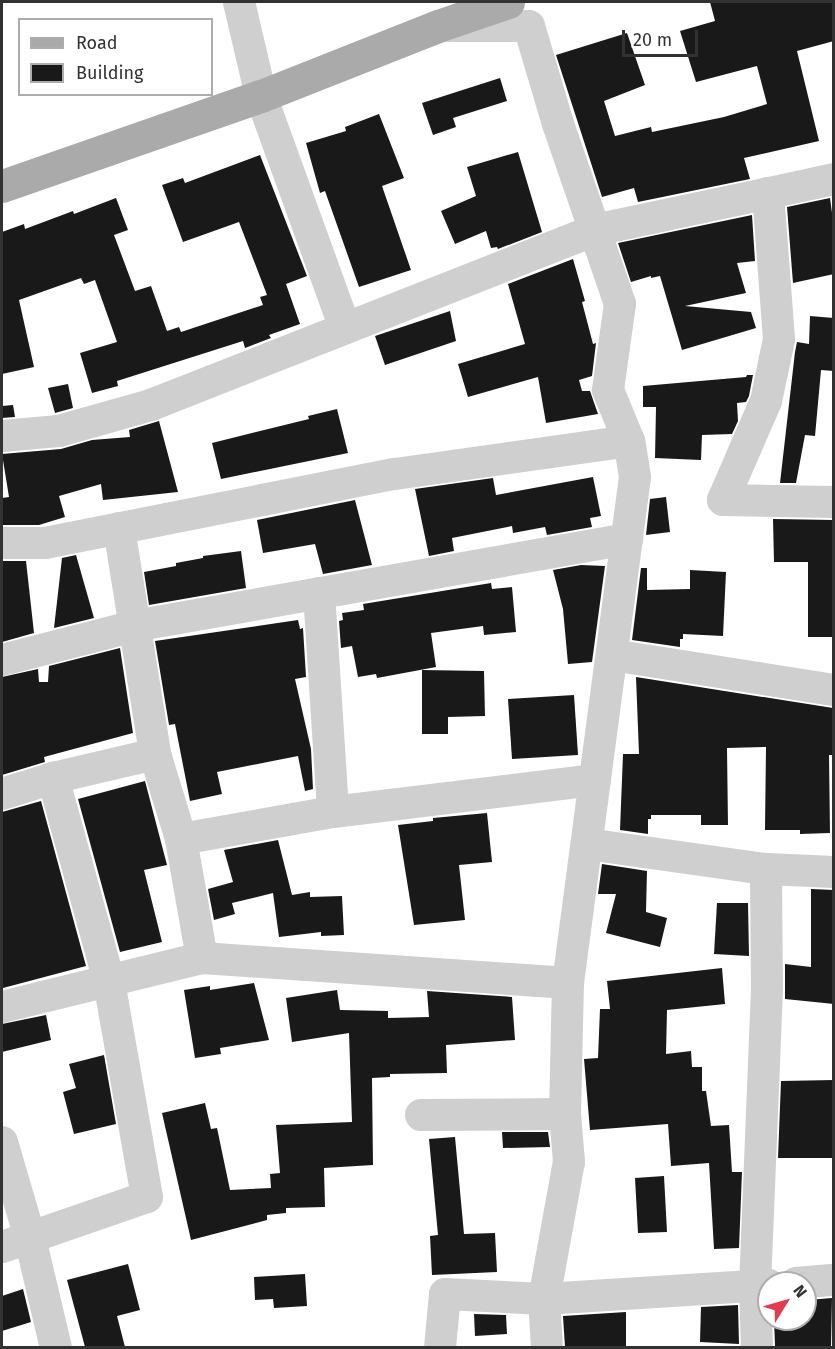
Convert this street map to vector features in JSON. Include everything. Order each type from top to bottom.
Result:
[{"type":"main road","points":[[2,186],[261,96],[438,26],[508,2]]},
{"type":"street","points":[[239,2],[261,96],[345,328]]},
{"type":"street","points":[[438,26],[529,26],[558,124],[620,304],[608,390],[629,441],[635,477],[568,983],[565,1114],[569,1162],[544,1299],[547,1347]]},
{"type":"street","points":[[2,436],[59,431],[151,405],[595,230],[834,179]]},
{"type":"street","points":[[768,193],[779,339],[766,401],[723,500],[834,502]]},
{"type":"street","points":[[2,543],[45,543],[395,474],[629,441]]},
{"type":"street","points":[[119,528],[155,754],[181,839],[202,958]]},
{"type":"street","points":[[2,660],[134,626],[627,539]]},
{"type":"street","points":[[319,593],[333,812]]},
{"type":"street","points":[[612,655],[834,690]]},
{"type":"street","points":[[2,794],[53,778],[155,754]]},
{"type":"street","points":[[16,1243],[147,1197],[109,981],[53,778]]},
{"type":"street","points":[[181,839],[333,812],[595,780]]},
{"type":"street","points":[[587,844],[766,869],[834,872]]},
{"type":"street","points":[[762,1271],[767,991],[766,869]]},
{"type":"street","points":[[2,1007],[202,958],[568,983]]},
{"type":"street","points":[[421,1115],[565,1114]]},
{"type":"street","points":[[2,1142],[16,1243],[56,1347]]},
{"type":"street","points":[[817,1281],[834,1280]]},
{"type":"street","points":[[440,1347],[445,1294],[544,1299],[757,1286]]},
{"type":"street","points":[[757,1347],[758,1331]]},
{"type":"building","points":[[710,2],[834,2],[834,41],[797,51],[819,141],[744,158],[750,179],[638,202],[634,188],[602,197],[556,55],[627,33],[645,85],[604,101],[615,136],[651,127],[652,132],[724,117],[767,104],[757,66],[696,82],[680,31],[715,21]]},
{"type":"building","points":[[500,78],[507,101],[453,118],[456,127],[433,135],[422,103]]},
{"type":"building","points":[[379,114],[404,178],[382,186],[411,270],[359,287],[325,191],[320,193],[306,143],[346,131],[345,127]]},
{"type":"building","points":[[518,152],[542,232],[498,249],[497,247],[491,248],[486,231],[455,244],[441,211],[476,196],[467,167]]},
{"type":"building","points":[[260,155],[307,276],[286,284],[300,324],[269,335],[271,338],[245,348],[243,341],[117,381],[118,386],[92,393],[80,353],[117,342],[95,280],[84,284],[81,278],[19,300],[34,367],[2,374],[2,232],[24,224],[25,229],[116,198],[128,230],[114,235],[135,291],[151,286],[167,331],[179,327],[181,332],[263,305],[260,297],[267,295],[239,222],[183,242],[162,185],[183,178],[185,183]]},
{"type":"building","points":[[830,198],[834,228],[834,274],[793,283],[787,207]]},
{"type":"building","points":[[752,215],[755,261],[737,263],[746,293],[685,306],[751,312],[756,328],[682,350],[660,276],[651,278],[651,276],[631,282],[618,243]]},
{"type":"building","points":[[573,259],[585,301],[582,302],[593,344],[596,343],[592,376],[579,380],[582,391],[590,391],[598,414],[546,423],[538,377],[468,397],[458,364],[525,344],[508,284]]},
{"type":"building","points":[[450,311],[456,341],[385,365],[375,336]]},
{"type":"building","points":[[810,316],[834,318],[834,371],[821,370],[815,436],[805,435],[796,483],[780,483],[795,352],[797,342],[809,344]]},
{"type":"building","points":[[753,375],[749,396],[746,402],[737,403],[738,421],[732,434],[702,435],[701,460],[655,458],[656,407],[643,407],[643,386],[746,377]]},
{"type":"building","points":[[68,384],[73,408],[55,413],[48,388]]},
{"type":"building","points":[[13,405],[15,417],[2,418],[2,406]]},
{"type":"building","points":[[337,409],[348,453],[221,479],[212,443],[309,419],[308,416]]},
{"type":"building","points":[[159,421],[178,492],[103,500],[101,484],[59,496],[65,517],[39,525],[2,525],[2,498],[9,497],[2,454],[61,449],[92,440],[130,437],[129,430]]},
{"type":"building","points":[[593,477],[601,516],[590,518],[592,527],[547,535],[545,527],[513,533],[512,526],[452,538],[454,551],[429,556],[415,489],[493,478],[496,495]]},
{"type":"building","points":[[666,497],[670,532],[646,535],[650,499]]},
{"type":"building","points":[[355,500],[372,565],[323,574],[315,544],[263,553],[257,520]]},
{"type":"building","points":[[773,519],[834,520],[834,637],[808,637],[808,562],[774,562]]},
{"type":"building","points":[[241,551],[246,588],[149,605],[144,572],[176,566],[176,563],[203,558],[203,556]]},
{"type":"building","points":[[76,555],[94,618],[54,628],[62,558]]},
{"type":"building","points":[[2,561],[26,561],[34,633],[2,642]]},
{"type":"building","points":[[581,565],[605,566],[592,662],[568,664],[563,609],[553,570]]},
{"type":"building","points":[[641,568],[647,568],[647,590],[690,589],[690,570],[726,572],[723,636],[683,634],[680,647],[632,640]]},
{"type":"building","points":[[491,583],[492,589],[512,587],[516,632],[484,635],[483,626],[431,633],[436,667],[377,678],[376,674],[358,677],[352,646],[341,648],[339,621],[343,620],[342,613],[364,610],[363,604]]},
{"type":"building","points":[[298,620],[300,629],[303,628],[306,677],[295,679],[311,749],[313,789],[305,791],[298,756],[217,772],[222,794],[190,801],[175,724],[169,725],[155,641]]},
{"type":"building","points":[[120,648],[133,733],[44,757],[45,762],[2,775],[2,677],[38,669],[39,682],[48,682],[49,666]]},
{"type":"building","points":[[422,670],[484,671],[485,716],[448,717],[448,734],[422,734]]},
{"type":"building","points":[[636,677],[833,708],[834,755],[829,755],[830,833],[800,834],[800,830],[765,830],[766,747],[727,748],[728,825],[701,825],[701,815],[651,815],[651,819],[648,819],[648,834],[620,830],[623,754],[639,754]]},
{"type":"building","points":[[574,695],[578,755],[512,759],[508,699]]},
{"type":"building","points":[[145,781],[167,865],[144,870],[162,942],[120,952],[78,799]]},
{"type":"building","points":[[41,801],[86,966],[3,988],[2,812]]},
{"type":"building","points":[[487,813],[492,862],[459,865],[465,920],[414,925],[398,825],[433,821],[433,818]]},
{"type":"building","points":[[278,840],[292,895],[310,892],[310,897],[342,896],[344,935],[321,936],[321,932],[279,937],[273,893],[232,903],[235,914],[214,920],[208,889],[233,882],[224,850]]},
{"type":"building","points":[[602,864],[647,871],[646,912],[667,918],[660,947],[606,933],[616,894],[598,894]]},
{"type":"building","points":[[811,889],[834,890],[834,1004],[785,999],[785,964],[811,967]]},
{"type":"building","points":[[717,903],[748,903],[749,956],[714,954]]},
{"type":"building","points":[[722,968],[725,1004],[667,1010],[666,1054],[691,1051],[692,1067],[702,1067],[702,1091],[706,1091],[711,1126],[729,1125],[732,1172],[742,1172],[739,1248],[714,1249],[709,1163],[671,1166],[668,1124],[590,1130],[584,1059],[598,1058],[600,1009],[610,1009],[607,981]]},
{"type":"building","points":[[254,983],[269,1040],[220,1048],[221,1054],[195,1058],[184,990],[210,986],[210,990]]},
{"type":"building","points":[[337,990],[340,1010],[388,1011],[388,1018],[429,1017],[427,991],[512,997],[515,1040],[446,1045],[447,1073],[390,1074],[390,1077],[372,1078],[373,1165],[324,1168],[325,1207],[286,1208],[286,1213],[267,1215],[267,1220],[191,1240],[162,1113],[205,1103],[211,1129],[217,1128],[230,1190],[271,1188],[270,1174],[280,1173],[276,1125],[352,1122],[349,1033],[292,1042],[286,998]]},
{"type":"building","points":[[46,1015],[51,1040],[2,1052],[2,1024]]},
{"type":"building","points":[[104,1055],[116,1124],[74,1134],[63,1092],[76,1088],[69,1064]]},
{"type":"building","points":[[834,1080],[834,1158],[778,1158],[781,1081]]},
{"type":"building","points":[[502,1132],[548,1132],[550,1147],[503,1148]]},
{"type":"building","points":[[455,1137],[464,1234],[495,1233],[497,1272],[432,1275],[430,1236],[438,1235],[429,1139]]},
{"type":"building","points":[[664,1176],[667,1232],[638,1233],[635,1178]]},
{"type":"building","points":[[128,1264],[140,1310],[117,1316],[125,1347],[85,1347],[67,1280]]},
{"type":"building","points":[[305,1274],[307,1306],[274,1308],[273,1299],[255,1300],[254,1277]]},
{"type":"building","points":[[23,1289],[31,1322],[2,1331],[2,1296]]},
{"type":"building","points":[[832,1298],[831,1347],[775,1346],[774,1331],[817,1331],[817,1299]]},
{"type":"building","points":[[738,1305],[739,1344],[700,1342],[701,1307]]},
{"type":"building","points":[[626,1312],[626,1347],[565,1347],[563,1316]]},
{"type":"building","points":[[474,1314],[506,1315],[507,1334],[475,1336]]}]
